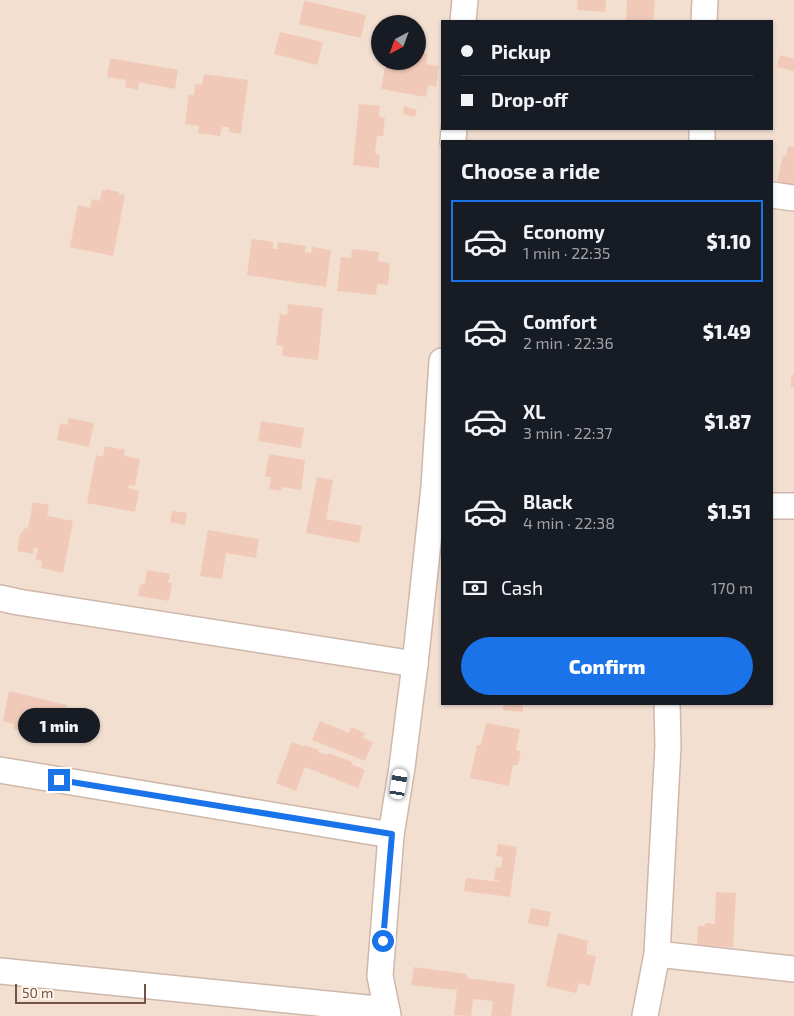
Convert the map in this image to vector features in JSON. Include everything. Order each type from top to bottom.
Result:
[{"type":"street","points":[[463,20],[465,0]]},
{"type":"street","points":[[704,0],[704,20]]},
{"type":"street","points":[[773,195],[794,198]]},
{"type":"street","points":[[0,971],[388,1013],[380,976],[392,834],[415,664],[434,487],[441,377]]},
{"type":"street","points":[[773,506],[794,506]]},
{"type":"street","points":[[0,598],[415,664]]},
{"type":"street","points":[[645,1016],[657,954],[668,746],[667,705]]},
{"type":"street","points":[[0,770],[392,834]]},
{"type":"street","points":[[657,954],[794,969]]},
{"type":"shaded area","points":[[0,0],[794,0],[794,1016],[0,1016]]},
{"type":"building","points":[[578,0],[606,0],[605,12],[577,10]]},
{"type":"building","points":[[627,0],[655,0],[653,20],[626,20]]},
{"type":"building","points":[[304,1],[366,15],[361,38],[299,24]]},
{"type":"building","points":[[280,32],[323,42],[317,65],[274,54]]},
{"type":"building","points":[[780,55],[794,59],[794,71],[777,67]]},
{"type":"building","points":[[110,58],[178,70],[175,89],[139,82],[138,90],[125,87],[126,80],[107,77]]},
{"type":"building","points":[[426,64],[439,66],[436,87],[428,85],[426,97],[381,89],[384,70],[426,70]]},
{"type":"building","points":[[204,74],[248,80],[241,134],[229,132],[229,127],[222,127],[220,136],[198,133],[199,126],[185,124],[189,94],[194,95],[195,84],[202,85]]},
{"type":"building","points":[[359,104],[380,106],[379,117],[385,118],[383,136],[377,136],[375,152],[380,155],[379,168],[353,165]]},
{"type":"building","points":[[404,106],[417,110],[415,117],[403,114]]},
{"type":"building","points":[[788,146],[794,147],[794,185],[777,182],[783,155],[786,156]]},
{"type":"building","points":[[106,189],[125,195],[113,256],[70,247],[78,205],[90,208],[92,199],[100,201],[102,190],[106,191]]},
{"type":"building","points":[[252,239],[273,242],[273,249],[277,249],[278,242],[306,246],[305,252],[311,253],[312,247],[331,250],[326,287],[247,275]]},
{"type":"building","points":[[352,249],[379,252],[378,261],[390,263],[388,285],[377,284],[376,295],[337,291],[341,257],[351,258]]},
{"type":"building","points":[[288,304],[323,308],[318,360],[282,356],[283,346],[276,345],[280,314],[287,315]]},
{"type":"building","points":[[791,375],[794,375],[794,387],[791,387]]},
{"type":"building","points":[[69,418],[94,423],[89,447],[57,440],[60,423],[67,425]]},
{"type":"building","points":[[261,421],[304,428],[301,448],[258,441]]},
{"type":"building","points":[[105,446],[125,450],[124,456],[140,459],[135,486],[129,485],[128,488],[139,491],[135,512],[87,503],[96,455],[103,457]]},
{"type":"building","points":[[269,454],[305,460],[301,490],[282,487],[281,491],[269,489],[271,477],[265,477]]},
{"type":"building","points":[[317,477],[333,480],[326,519],[362,526],[359,543],[306,533]]},
{"type":"building","points":[[33,502],[49,505],[47,516],[73,521],[63,573],[41,568],[42,561],[35,560],[38,549],[34,548],[33,554],[17,551],[20,533],[22,534],[24,528],[28,529]]},
{"type":"building","points":[[172,511],[187,513],[185,525],[170,522]]},
{"type":"building","points":[[208,530],[259,539],[256,558],[226,553],[222,579],[200,576]]},
{"type":"building","points":[[147,570],[170,574],[168,583],[172,583],[169,601],[138,596],[139,587],[141,587],[141,584],[145,584]]},
{"type":"building","points":[[9,691],[67,705],[60,735],[48,732],[46,737],[13,729],[14,724],[3,721]]},
{"type":"building","points":[[503,705],[523,705],[523,712],[503,710]]},
{"type":"building","points":[[320,721],[349,733],[351,727],[365,733],[363,738],[373,742],[365,761],[312,740]]},
{"type":"building","points":[[486,723],[520,729],[516,750],[521,751],[518,765],[513,765],[509,786],[470,778],[477,745],[481,745]]},
{"type":"building","points":[[292,742],[352,762],[351,764],[365,770],[358,788],[305,767],[296,791],[276,783]]},
{"type":"building","points":[[498,844],[517,847],[510,897],[464,891],[466,878],[500,882],[494,880],[496,867],[501,868],[503,857],[496,856]]},
{"type":"building","points":[[716,892],[736,893],[733,947],[697,945],[698,926],[705,926],[705,923],[715,924]]},
{"type":"building","points":[[531,908],[551,912],[548,927],[528,923]]},
{"type":"building","points":[[558,933],[588,941],[586,954],[596,956],[590,986],[579,983],[576,993],[546,986]]},
{"type":"building","points":[[414,967],[467,974],[467,978],[515,984],[511,1016],[491,1016],[493,1001],[473,999],[471,1016],[454,1015],[457,990],[411,985]]},
{"type":"route","points":[[59,780],[392,834],[383,941]]}]
